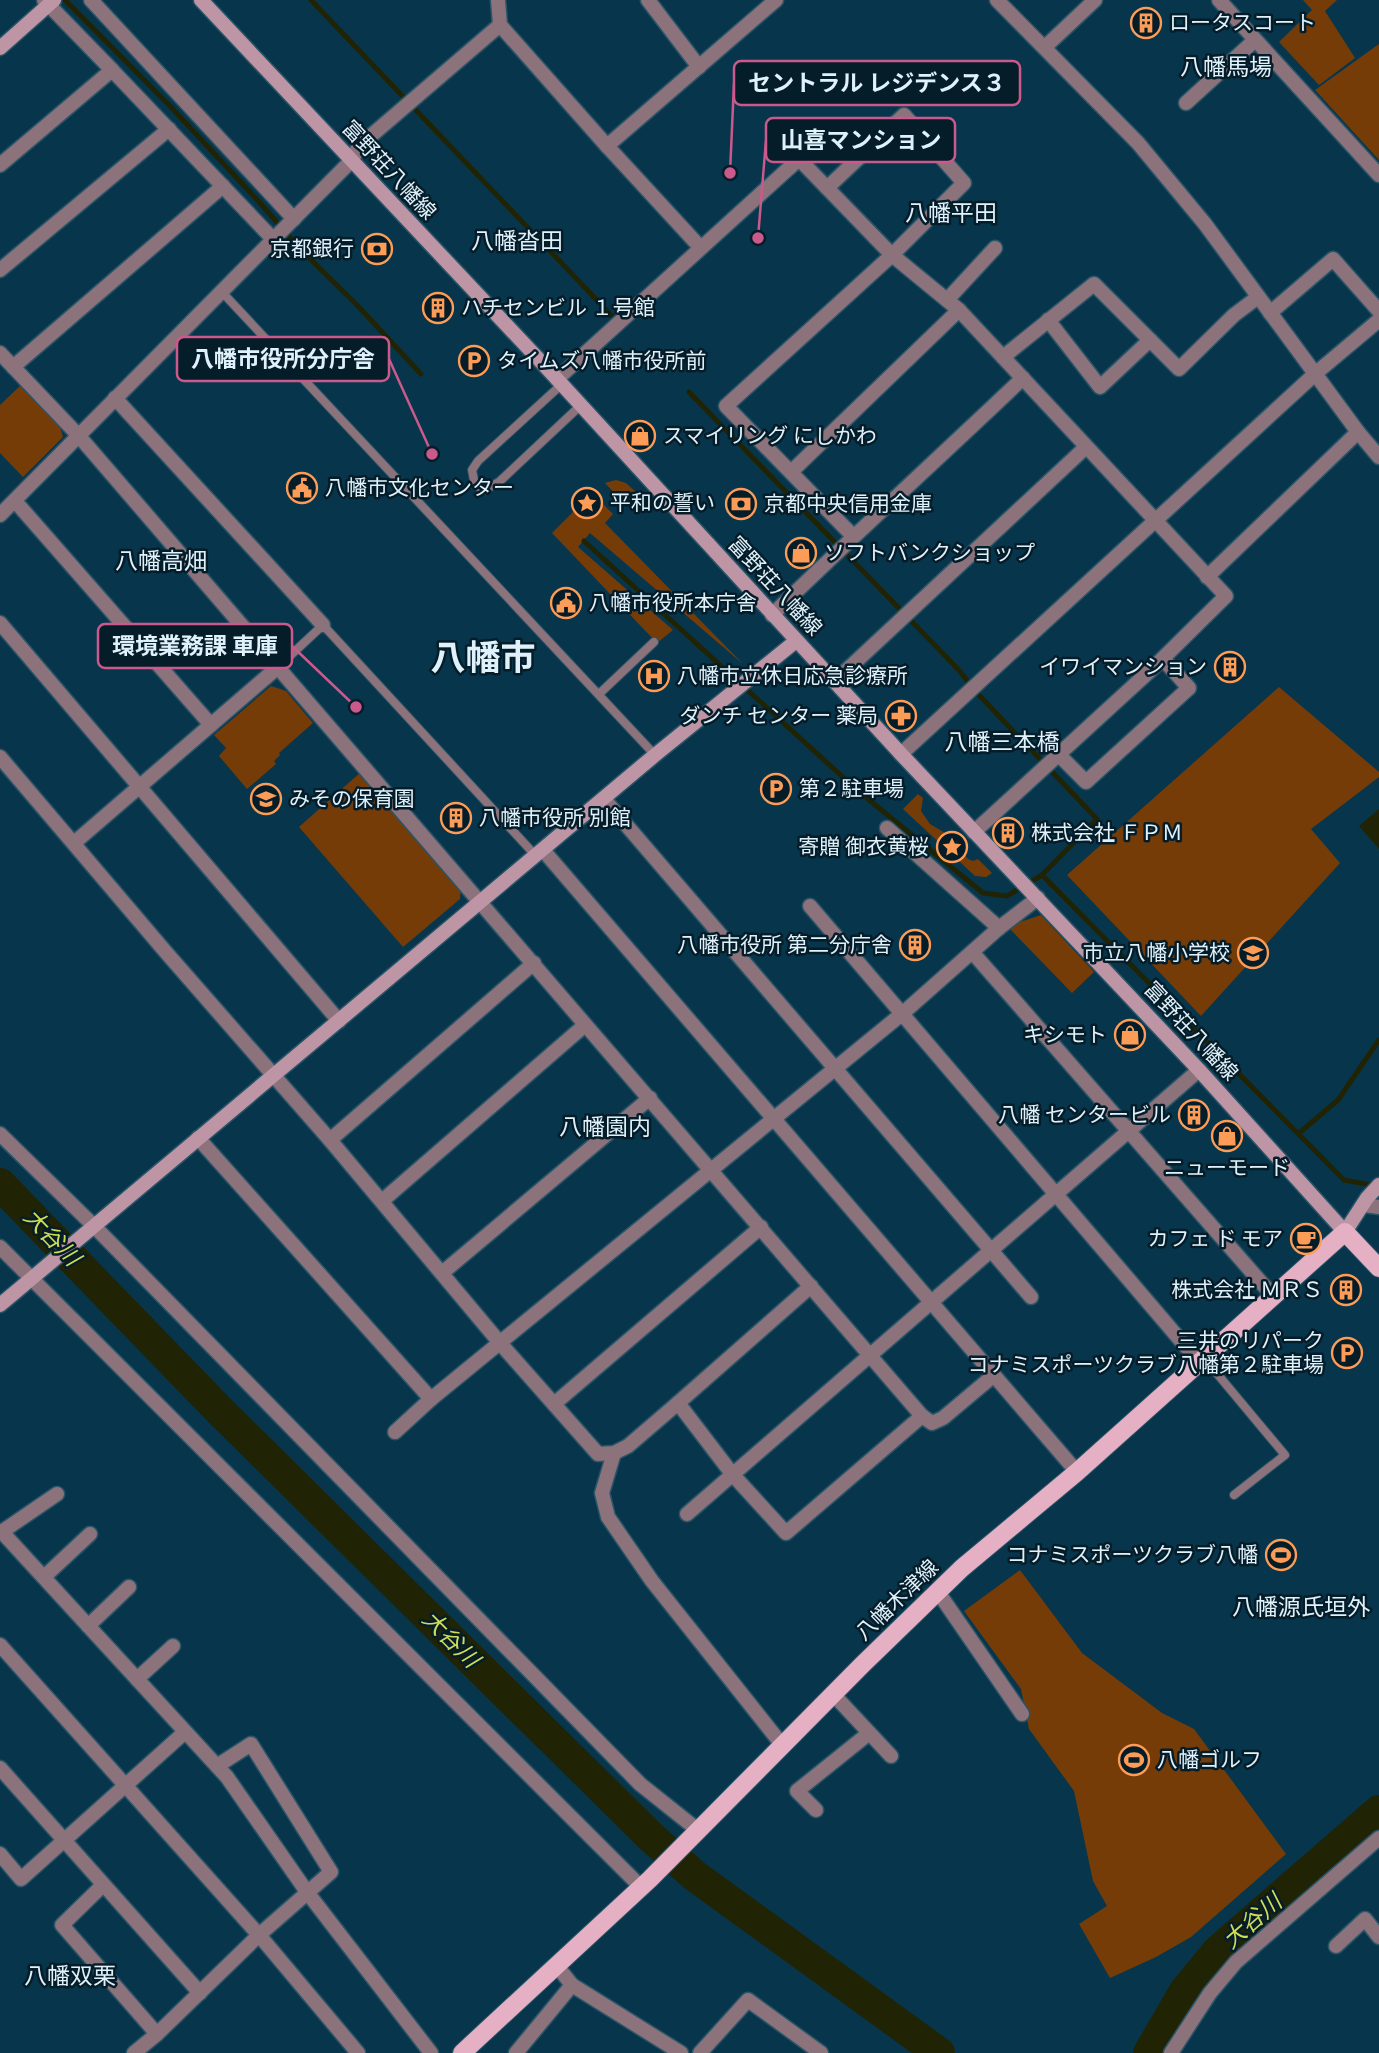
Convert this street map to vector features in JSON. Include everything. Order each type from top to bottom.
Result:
[{"type":"main road","name":"富野荘八幡線","points":[[201,0],[559,382],[901,754],[1199,1070],[1345,1231]]},
{"type":"main road","points":[[0,48],[50,1]]},
{"type":"main road","points":[[0,1305],[656,755],[796,641]]},
{"type":"main road","points":[[1379,1185],[1370,1203],[1345,1231],[1379,1268]]},
{"type":"main road","name":"八幡木津線","points":[[462,2053],[695,1835],[833,1694],[962,1569],[1077,1472],[1345,1231]]},
{"type":"street","points":[[91,0],[291,220]]},
{"type":"street","points":[[498,0],[500,25],[700,247]]},
{"type":"street","points":[[649,0],[699,67]]},
{"type":"street","points":[[607,146],[776,0]]},
{"type":"street","points":[[997,0],[1138,144],[1205,224],[1379,457]]},
{"type":"street","points":[[1045,47],[1096,0]]},
{"type":"street","points":[[1219,0],[1379,176]]},
{"type":"street","points":[[50,1],[223,186],[275,236]]},
{"type":"street","points":[[0,515],[352,160],[359,146],[500,25]]},
{"type":"street","points":[[1186,103],[1255,40]]},
{"type":"street","points":[[0,165],[112,70]]},
{"type":"street","points":[[827,188],[904,116],[964,183],[892,255],[726,406],[851,538]]},
{"type":"street","points":[[0,270],[169,129]]},
{"type":"street","points":[[559,382],[700,247],[799,159],[892,255],[953,305],[1226,596],[1163,659],[974,832]]},
{"type":"street","points":[[13,367],[223,186]]},
{"type":"street","points":[[790,472],[953,305],[995,248]]},
{"type":"street","points":[[1270,313],[1333,259],[1379,310]]},
{"type":"street","points":[[1003,357],[1094,284],[1179,369],[1234,315],[1258,297]]},
{"type":"street","points":[[1048,320],[1100,387],[1150,340]]},
{"type":"street","points":[[901,754],[1316,373],[1379,320]]},
{"type":"street","points":[[0,353],[78,435],[922,1416],[932,1423],[943,1418],[993,1376]]},
{"type":"street","points":[[772,615],[1023,378]]},
{"type":"street","points":[[115,398],[323,625]]},
{"type":"street","points":[[1207,577],[1358,432]]},
{"type":"street","points":[[835,681],[1086,447]]},
{"type":"street","points":[[15,501],[211,725]]},
{"type":"street","points":[[0,623],[339,1021]]},
{"type":"street","points":[[1057,757],[1086,782],[1189,688],[1163,659]]},
{"type":"street","points":[[74,843],[278,667]]},
{"type":"street","points":[[0,757],[598,1454],[614,1453],[628,1446],[811,1286]]},
{"type":"street","points":[[604,799],[1031,1297]]},
{"type":"street","points":[[887,828],[999,928]]},
{"type":"street","points":[[540,853],[1077,1472]]},
{"type":"street","points":[[395,1432],[431,1399],[903,1013],[999,928],[1038,898]]},
{"type":"street","points":[[810,906],[1188,1349],[1204,1358]]},
{"type":"street","points":[[973,953],[1272,1295]]},
{"type":"street","points":[[330,1140],[534,963]]},
{"type":"street","points":[[382,1201],[585,1025]]},
{"type":"street","points":[[687,1514],[1199,1070]]},
{"type":"street","points":[[442,1273],[650,1098]]},
{"type":"street","points":[[0,1134],[640,1784],[695,1835]]},
{"type":"street","points":[[198,1138],[431,1399]]},
{"type":"street","points":[[554,1404],[761,1227]]},
{"type":"street","points":[[0,1247],[645,1883]]},
{"type":"street","points":[[678,1403],[733,1475],[786,1533],[922,1416]]},
{"type":"street","points":[[614,1453],[602,1493],[608,1517],[652,1581],[783,1746]]},
{"type":"street","points":[[57,1494],[1,1532],[227,1777],[307,1892],[431,2053]]},
{"type":"street","points":[[44,1577],[90,1534]]},
{"type":"street","points":[[88,1626],[129,1587]]},
{"type":"street","points":[[938,1592],[1022,1714]]},
{"type":"street","points":[[0,1645],[259,1935],[358,2053]]},
{"type":"street","points":[[137,1679],[173,1646]]},
{"type":"street","points":[[833,1694],[891,1756]]},
{"type":"street","points":[[0,1854],[21,1879],[185,1732]]},
{"type":"street","points":[[816,1810],[797,1791],[869,1734]]},
{"type":"street","points":[[134,2053],[158,2034],[259,1935],[331,1872],[251,1744],[217,1766]]},
{"type":"street","points":[[0,1768],[200,1993]]},
{"type":"street","points":[[1171,2053],[1210,1993],[1236,1962],[1379,1838]]},
{"type":"street","points":[[103,1885],[62,1925],[158,2034]]},
{"type":"street","points":[[1336,1946],[1364,1919],[1379,1937]]},
{"type":"street","points":[[557,1966],[572,1985],[681,2053]]},
{"type":"street","points":[[516,2053],[572,1985]]},
{"type":"street","points":[[700,2053],[748,2000],[821,2053]]},
{"type":"lane","points":[[221,291],[656,755]]},
{"type":"lane","points":[[559,382],[478,461],[472,470],[475,485],[484,490],[499,482],[580,405]]},
{"type":"lane","points":[[278,667],[323,625],[540,853]]},
{"type":"lane","points":[[599,694],[654,642]]},
{"type":"lane","points":[[1204,1358],[1285,1455],[1234,1495]]},
{"type":"shaded area","points":[[1303,0],[1337,0],[1325,11],[1355,58],[1319,85],[1279,42],[1312,10]]},
{"type":"shaded area","points":[[1379,44],[1379,160],[1315,90]]},
{"type":"shaded area","points":[[22,384],[60,427],[63,437],[23,477],[0,453],[0,405]]},
{"type":"shaded area","points":[[616,480],[626,483],[636,492],[624,503],[605,483]]},
{"type":"shaded area","points":[[593,494],[613,514],[605,523],[743,664],[590,533],[578,547],[673,630],[657,643],[552,533],[580,505],[585,509],[592,502],[588,498]]},
{"type":"shaded area","points":[[271,686],[286,691],[313,723],[279,753],[274,761],[276,764],[247,789],[219,756],[226,748],[214,735]]},
{"type":"shaded area","points":[[1279,687],[1379,772],[1379,777],[1311,829],[1340,863],[1201,1016],[1067,875]]},
{"type":"shaded area","points":[[361,772],[461,887],[460,899],[403,947],[299,827]]},
{"type":"shaded area","points":[[918,794],[923,798],[921,811],[930,824],[950,836],[968,859],[978,859],[992,873],[986,877],[975,876],[903,809]]},
{"type":"shaded area","points":[[1379,809],[1379,849],[1359,826]]},
{"type":"shaded area","points":[[1041,915],[1094,972],[1072,993],[1010,929],[1017,923]]},
{"type":"shaded area","name":"八幡ゴルフ","points":[[1020,1570],[1082,1653],[1162,1713],[1194,1729],[1286,1854],[1191,1937],[1110,1978],[1079,1924],[1107,1906],[1093,1881],[1074,1791],[1029,1729],[1021,1689],[964,1611]]},
{"type":"waterway","points":[[65,0],[170,106],[299,248],[421,374]]},
{"type":"waterway","points":[[311,0],[612,316]]},
{"type":"waterway","points":[[584,541],[857,790],[983,893],[1007,896],[1042,875],[1097,819],[977,693],[958,669],[689,392]]},
{"type":"waterway","points":[[1042,875],[1344,1180],[1377,1186]]},
{"type":"waterway","points":[[1298,1134],[1338,1100],[1379,1040]]},
{"type":"waterway","name":"大谷川","points":[[0,1184],[220,1411],[651,1837],[695,1876],[939,2053]]},
{"type":"waterway","name":"大谷川","points":[[1149,2053],[1185,1991],[1218,1951],[1379,1811]]},
{"type":"place","name":"ロータスコート","points":[[1146,23]]},
{"type":"place","name":"セントラル レジデンス３","points":[[730,173]]},
{"type":"place","name":"山喜マンション","points":[[758,238]]},
{"type":"place","name":"京都銀行","points":[[377,249]]},
{"type":"place","name":"ハチセンビル １号館","points":[[438,308]]},
{"type":"place","name":"タイムズ八幡市役所前","points":[[474,361]]},
{"type":"place","name":"スマイリング にしかわ","points":[[640,436]]},
{"type":"place","name":"八幡市役所分庁舎","points":[[432,454]]},
{"type":"place","name":"八幡市文化センター","points":[[302,488]]},
{"type":"place","name":"平和の誓い","points":[[587,503]]},
{"type":"place","name":"京都中央信用金庫","points":[[741,504]]},
{"type":"place","name":"ソフトバンクショップ","points":[[801,553]]},
{"type":"place","name":"八幡市役所本庁舎","points":[[566,603]]},
{"type":"place","name":"イワイマンション","points":[[1230,667]]},
{"type":"place","name":"八幡市立休日応急診療所","points":[[654,676]]},
{"type":"place","name":"環境業務課 車庫","points":[[356,707]]},
{"type":"place","name":"ダンチ センター 薬局","points":[[901,716]]},
{"type":"place","name":"第２駐車場","points":[[776,789]]},
{"type":"place","name":"みその保育園","points":[[266,799]]},
{"type":"place","name":"八幡市役所 別館","points":[[456,818]]},
{"type":"place","name":"株式会社 ＦＰＭ","points":[[1008,833]]},
{"type":"place","name":"寄贈 御衣黄桜","points":[[952,847]]},
{"type":"place","name":"八幡市役所 第二分庁舎","points":[[915,945]]},
{"type":"place","name":"市立八幡小学校","points":[[1253,953]]},
{"type":"place","name":"キシモト","points":[[1130,1035]]},
{"type":"place","name":"八幡 センタービル","points":[[1194,1115]]},
{"type":"place","name":"ニューモード","points":[[1227,1136]]},
{"type":"place","name":"カフェ ド モア","points":[[1306,1239]]},
{"type":"place","name":"株式会社 ＭＲＳ","points":[[1346,1290]]},
{"type":"place","name":"三井のリパーク コナミスポーツクラブ八幡第２駐車場","points":[[1347,1353]]},
{"type":"place","name":"コナミスポーツクラブ八幡","points":[[1281,1555]]},
{"type":"place","name":"八幡ゴルフ","points":[[1134,1760]]},
{"type":"district","name":"八幡馬場","points":[[1226,67]]},
{"type":"district","name":"八幡平田","points":[[951,213]]},
{"type":"district","name":"八幡沓田","points":[[517,241]]},
{"type":"district","name":"八幡高畑","points":[[161,561]]},
{"type":"district","name":"八幡市","points":[[483,658]]},
{"type":"district","name":"八幡三本橋","points":[[1002,742]]},
{"type":"district","name":"八幡園内","points":[[605,1127]]},
{"type":"district","name":"八幡源氏垣外","points":[[1301,1607]]},
{"type":"district","name":"八幡双栗","points":[[70,1976]]}]
